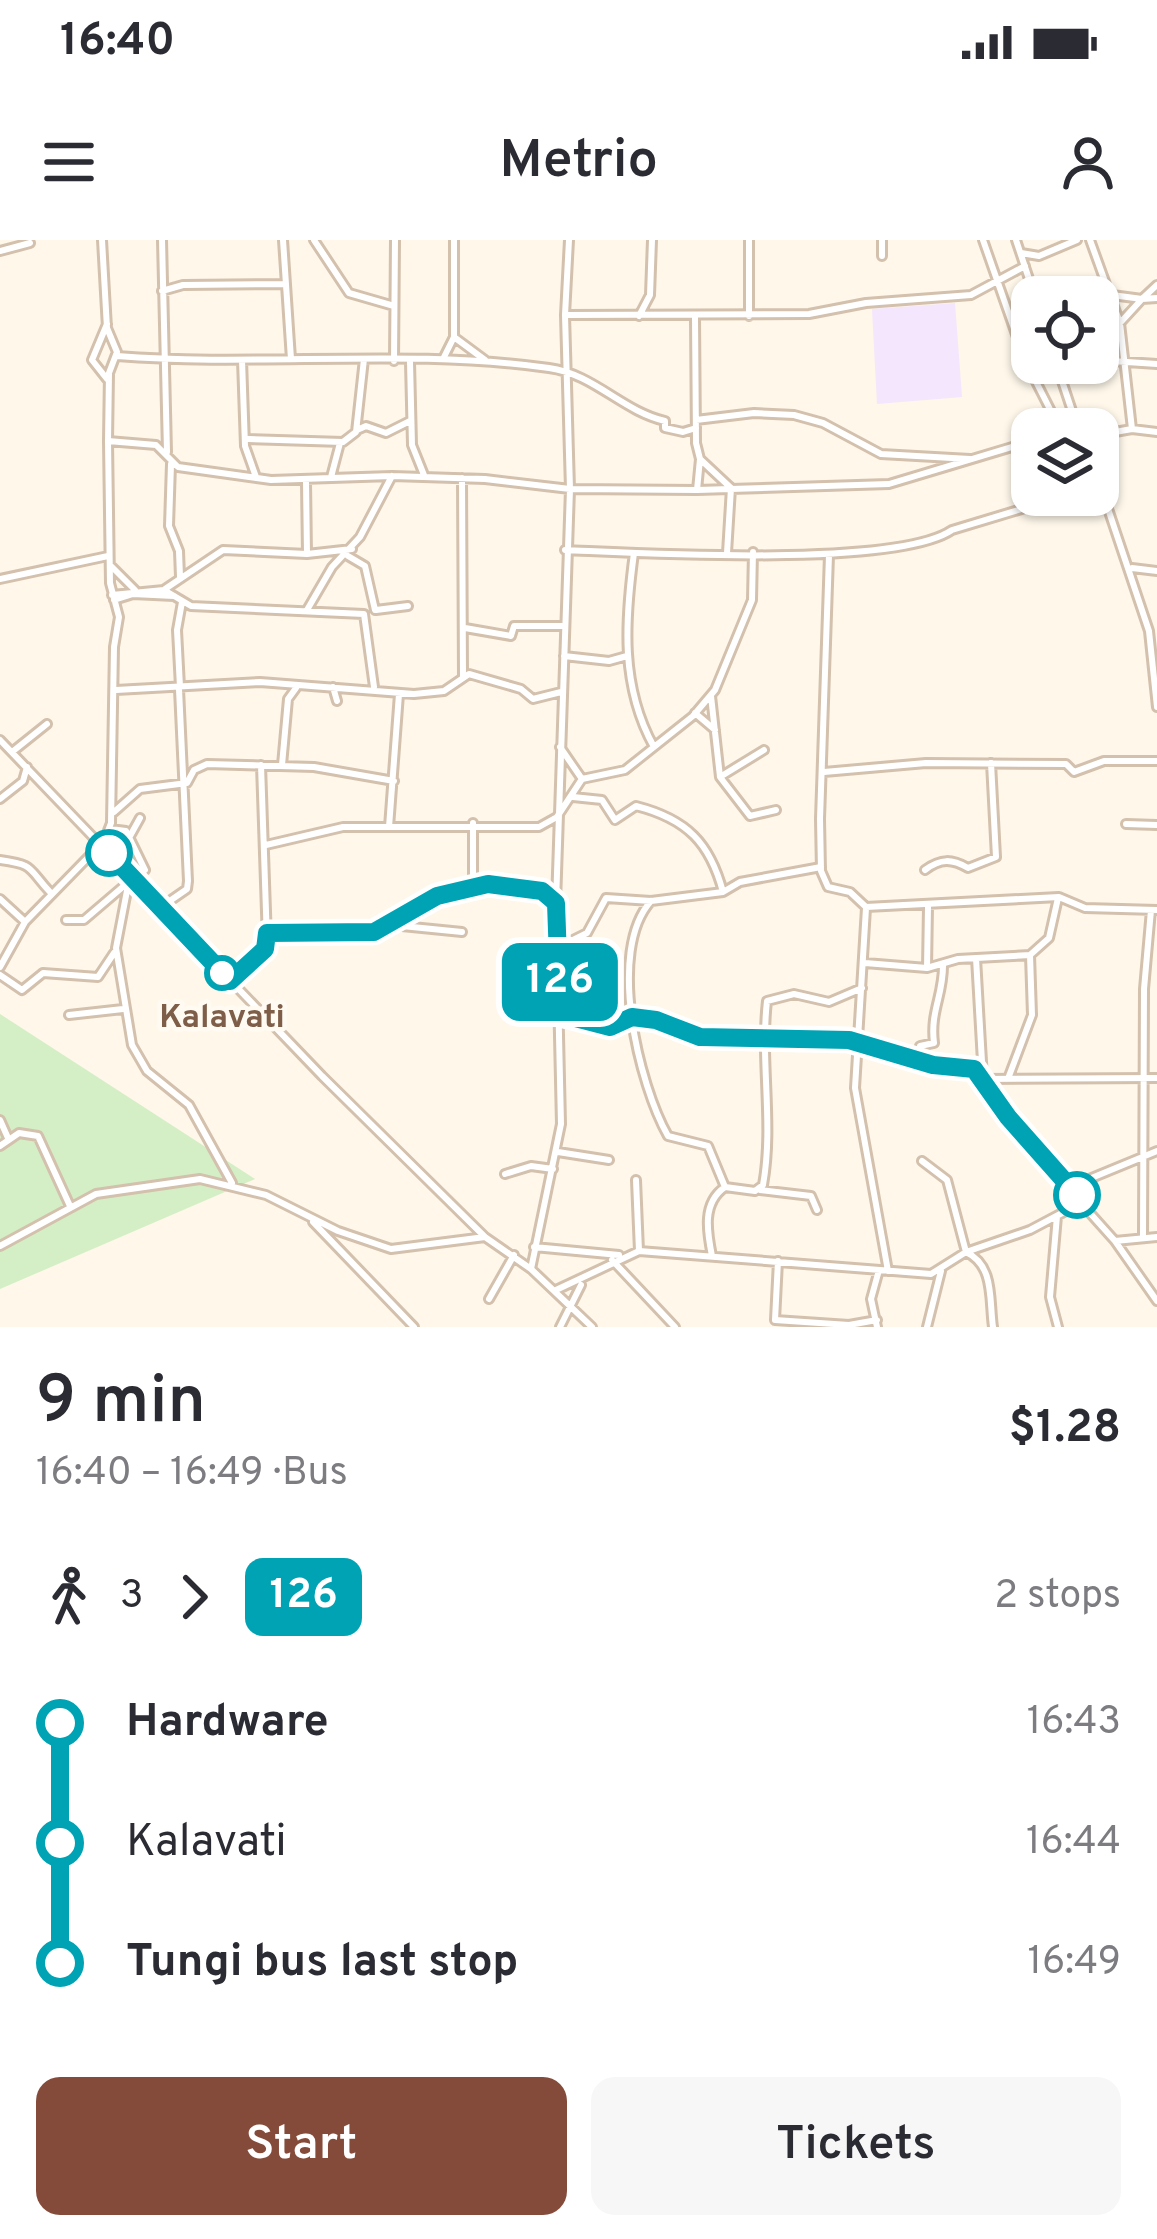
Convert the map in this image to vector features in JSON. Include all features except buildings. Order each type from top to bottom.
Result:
[{"type":"street","points":[[102,240],[106,324],[117,356],[110,381],[108,441],[109,561],[119,617],[114,645],[110,829],[25,922],[0,971],[22,990],[44,973],[97,978],[116,949]]},
{"type":"street","points":[[161,240],[166,452],[171,464],[169,526],[178,551],[179,577]]},
{"type":"street","points":[[284,240],[291,359]]},
{"type":"street","points":[[314,240],[349,293],[394,306]]},
{"type":"street","points":[[394,240],[394,361]]},
{"type":"street","points":[[442,361],[454,337],[454,240]]},
{"type":"street","points":[[531,1269],[558,1152],[556,903],[570,489],[565,315],[569,240]]},
{"type":"street","points":[[639,316],[650,295],[652,240]]},
{"type":"street","points":[[749,240],[749,316]]},
{"type":"street","points":[[882,240],[882,256]]},
{"type":"street","points":[[982,240],[1025,360],[1049,408]]},
{"type":"street","points":[[1016,240],[1028,276]]},
{"type":"street","points":[[1021,253],[1039,256],[1077,240]]},
{"type":"street","points":[[1090,240],[1104,276]]},
{"type":"street","points":[[0,251],[30,244]]},
{"type":"street","points":[[565,315],[749,316],[962,296],[1025,266]]},
{"type":"street","points":[[162,291],[183,285],[284,284]]},
{"type":"street","points":[[1120,323],[1157,285]]},
{"type":"street","points":[[1119,296],[1157,298]]},
{"type":"street","points":[[695,317],[697,490]]},
{"type":"street","points":[[1119,320],[1132,429]]},
{"type":"street","points":[[106,324],[92,360],[110,381]]},
{"type":"street","points":[[454,337],[489,363]]},
{"type":"street","points":[[117,356],[489,363],[569,373],[641,416],[665,421],[665,428],[766,412],[807,417],[880,454],[973,460]]},
{"type":"street","points":[[356,432],[364,359]]},
{"type":"street","points":[[242,360],[256,477]]},
{"type":"street","points":[[410,362],[414,457],[426,477]]},
{"type":"street","points":[[1119,364],[1157,364]]},
{"type":"street","points":[[331,478],[343,442],[356,432],[366,426],[386,433],[410,421]]},
{"type":"street","points":[[156,445],[167,427]]},
{"type":"street","points":[[1119,431],[1157,432]]},
{"type":"street","points":[[248,439],[343,442]]},
{"type":"street","points":[[108,441],[156,445],[166,452]]},
{"type":"street","points":[[171,464],[306,482],[392,476],[570,489],[697,490],[889,484],[1011,448]]},
{"type":"street","points":[[700,459],[731,488]]},
{"type":"street","points":[[307,610],[332,567],[350,553],[392,476]]},
{"type":"street","points":[[462,478],[463,676]]},
{"type":"street","points":[[306,482],[307,554]]},
{"type":"street","points":[[727,553],[731,488]]},
{"type":"street","points":[[565,550],[829,555],[939,539],[952,530],[1011,512]]},
{"type":"street","points":[[1112,516],[1132,568],[1157,664]]},
{"type":"street","points":[[164,590],[223,550],[350,553],[365,566],[375,610]]},
{"type":"street","points":[[582,778],[621,772],[695,713],[711,694],[752,600],[753,552]]},
{"type":"street","points":[[634,553],[628,656],[637,714],[654,747]]},
{"type":"street","points":[[829,555],[821,867],[827,887],[850,892],[866,907],[928,907]]},
{"type":"street","points":[[0,579],[109,561]]},
{"type":"street","points":[[109,561],[135,590]]},
{"type":"street","points":[[1132,568],[1155,570]]},
{"type":"street","points":[[113,598],[135,590],[164,590],[181,599]]},
{"type":"street","points":[[113,598],[134,594],[287,614],[307,610],[364,614],[408,606]]},
{"type":"street","points":[[161,907],[187,889],[188,880],[181,599]]},
{"type":"street","points":[[364,614],[374,687]]},
{"type":"street","points":[[463,625],[493,636],[511,636],[514,626],[563,626]]},
{"type":"street","points":[[1152,647],[1157,706]]},
{"type":"street","points":[[564,656],[609,662],[628,656]]},
{"type":"street","points":[[116,690],[246,682],[374,687],[399,694],[444,691],[463,676],[507,684],[533,699],[561,692]]},
{"type":"street","points":[[333,687],[337,701]]},
{"type":"street","points":[[282,765],[288,699],[296,688]]},
{"type":"street","points":[[389,827],[399,694]]},
{"type":"street","points":[[711,694],[721,776],[751,816],[776,810]]},
{"type":"street","points":[[695,713],[717,732]]},
{"type":"street","points":[[12,752],[47,724]]},
{"type":"street","points":[[0,740],[129,879],[485,1237],[556,1290],[592,1327]]},
{"type":"street","points":[[560,748],[582,778]]},
{"type":"street","points":[[721,776],[764,749]]},
{"type":"street","points":[[824,772],[879,765],[991,763],[1066,764],[1074,772],[1104,761],[1157,761]]},
{"type":"street","points":[[926,871],[941,861],[968,868],[996,857],[991,763]]},
{"type":"street","points":[[112,814],[140,789],[185,784],[203,764],[282,765],[394,781]]},
{"type":"street","points":[[230,981],[265,949],[261,765]]},
{"type":"street","points":[[0,799],[23,781],[28,767]]},
{"type":"street","points":[[266,845],[337,828],[473,823],[524,829],[545,825],[560,814],[582,778]]},
{"type":"street","points":[[573,797],[602,800],[615,820],[636,806],[683,829],[712,852],[723,892]]},
{"type":"street","points":[[130,836],[140,818]]},
{"type":"street","points":[[472,889],[473,823]]},
{"type":"street","points":[[1126,824],[1157,825]]},
{"type":"street","points":[[110,829],[130,836],[145,870]]},
{"type":"street","points":[[0,860],[19,860],[33,867],[50,892]]},
{"type":"street","points":[[557,948],[587,933],[606,898],[651,901],[723,892],[740,882],[821,867]]},
{"type":"street","points":[[66,920],[82,921],[129,879]]},
{"type":"street","points":[[129,879],[116,949],[123,1009],[138,1058],[189,1105],[232,1184]]},
{"type":"street","points":[[267,933],[362,934],[392,925],[437,896],[491,884],[542,891],[556,903]]},
{"type":"street","points":[[865,963],[927,968],[976,958],[1030,955],[1049,938],[1058,897]]},
{"type":"street","points":[[927,968],[932,899],[1058,897],[1085,908],[1154,910],[1147,960],[1143,1236]]},
{"type":"street","points":[[0,899],[25,922]]},
{"type":"street","points":[[651,901],[638,924],[628,1000],[656,1121],[669,1136],[705,1142],[725,1186]]},
{"type":"street","points":[[778,1261],[775,1320],[877,1324],[871,1298],[884,1271],[877,1188],[856,1107],[866,907]]},
{"type":"street","points":[[392,925],[462,932]]},
{"type":"street","points":[[1009,1076],[1032,1015],[1030,955]]},
{"type":"street","points":[[976,958],[984,1021],[983,1078]]},
{"type":"street","points":[[1147,960],[1157,959]]},
{"type":"street","points":[[923,1062],[920,1046],[934,1043],[929,1027],[944,988],[943,966]]},
{"type":"street","points":[[760,1190],[768,1150],[770,999],[794,994],[829,1002],[862,988]]},
{"type":"street","points":[[69,1015],[123,1009]]},
{"type":"street","points":[[560,1014],[610,1027],[632,1017],[700,1037],[767,1035],[859,1043],[923,1062],[967,1066],[983,1078],[1008,1117],[1072,1186],[1157,1301]]},
{"type":"street","points":[[983,1078],[1157,1078]]},
{"type":"street","points":[[0,1120],[8,1138]]},
{"type":"street","points":[[0,1146],[8,1138],[30,1133],[41,1138],[70,1206]]},
{"type":"street","points":[[1072,1186],[1157,1151]]},
{"type":"street","points":[[558,1152],[609,1160]]},
{"type":"street","points":[[922,1161],[947,1180],[966,1252]]},
{"type":"street","points":[[505,1174],[533,1166],[554,1169]]},
{"type":"street","points":[[0,1246],[96,1194],[189,1180],[232,1184],[391,1250],[485,1237]]},
{"type":"street","points":[[636,1180],[639,1251]]},
{"type":"street","points":[[725,1186],[812,1196],[817,1210]]},
{"type":"street","points":[[712,1256],[709,1210],[725,1186]]},
{"type":"street","points":[[556,1290],[582,1282],[621,1255],[639,1251],[884,1271],[941,1271],[966,1252],[1081,1202]]},
{"type":"street","points":[[304,1215],[414,1327]]},
{"type":"street","points":[[1057,1216],[1050,1300],[1058,1327]]},
{"type":"street","points":[[1115,1241],[1157,1237]]},
{"type":"street","points":[[533,1247],[621,1255]]},
{"type":"street","points":[[966,1252],[975,1255],[988,1277],[993,1327]]},
{"type":"street","points":[[489,1299],[514,1255]]},
{"type":"street","points":[[612,1260],[675,1327]]},
{"type":"street","points":[[927,1327],[941,1271]]},
{"type":"street","points":[[560,1327],[582,1282]]},
{"type":"shaded area","points":[[955,303],[962,397],[877,404],[872,309]]},
{"type":"green space","points":[[0,1014],[255,1179],[0,1289]]},
{"type":"bus line","name":"126","points":[[109,853],[230,981],[265,949],[267,933],[374,932],[437,896],[488,884],[545,892],[556,903],[560,1014],[584,1024],[610,1027],[632,1017],[656,1020],[700,1037],[849,1040],[874,1052],[933,1065],[967,1066],[980,1073],[1008,1117],[1077,1195]]},
{"type":"place","name":"Kalavati","points":[[222,973]]}]
